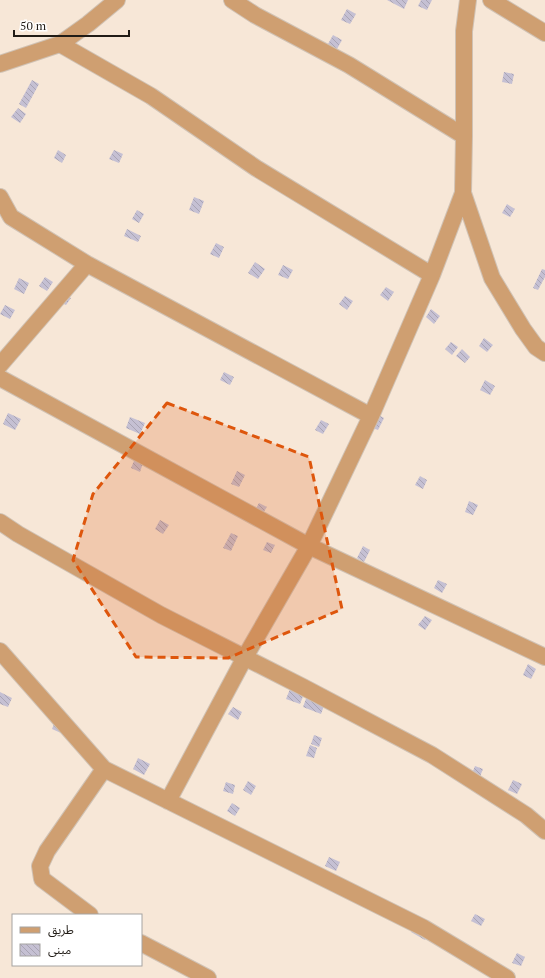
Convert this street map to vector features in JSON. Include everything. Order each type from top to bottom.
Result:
[{"type":"street","points":[[0,64],[60,44],[88,24],[117,0]]},
{"type":"street","points":[[232,0],[255,15],[349,65],[464,136]]},
{"type":"street","points":[[168,801],[245,657],[309,546],[371,416],[432,275],[463,193],[464,31],[468,0]]},
{"type":"street","points":[[491,0],[545,33]]},
{"type":"street","points":[[60,44],[152,96],[256,168],[432,275]]},
{"type":"street","points":[[463,193],[492,278],[536,348],[545,353]]},
{"type":"street","points":[[0,197],[11,217],[87,264],[371,416]]},
{"type":"street","points":[[0,365],[87,264]]},
{"type":"street","points":[[0,378],[309,546],[545,657]]},
{"type":"street","points":[[0,522],[18,534],[161,615],[245,657],[432,756],[526,814],[545,831]]},
{"type":"street","points":[[0,651],[104,769],[424,928],[507,978]]},
{"type":"street","points":[[89,914],[42,879],[40,866],[47,851],[104,769]]},
{"type":"street","points":[[142,944],[208,978]]},
{"type":"highlighted area","points":[[167,403],[309,457],[342,609],[228,658],[136,657],[73,560],[93,494]]},
{"type":"building","points":[[387,0],[408,0],[404,9]]},
{"type":"building","points":[[421,0],[432,0],[427,10],[418,6]]},
{"type":"building","points":[[347,9],[356,14],[350,24],[341,20]]},
{"type":"building","points":[[333,35],[342,40],[337,49],[328,44]]},
{"type":"building","points":[[504,72],[514,74],[512,84],[502,82]]},
{"type":"building","points":[[32,80],[39,84],[26,108],[19,104]]},
{"type":"building","points":[[18,108],[26,114],[20,123],[11,117]]},
{"type":"building","points":[[58,150],[66,155],[62,163],[54,158]]},
{"type":"building","points":[[114,150],[123,154],[119,163],[109,159]]},
{"type":"building","points":[[194,197],[204,201],[199,214],[189,210]]},
{"type":"building","points":[[507,204],[515,209],[510,217],[502,213]]},
{"type":"building","points":[[137,210],[144,214],[139,223],[132,219]]},
{"type":"building","points":[[127,229],[141,236],[138,242],[124,236]]},
{"type":"building","points":[[216,243],[224,247],[219,258],[210,254]]},
{"type":"building","points":[[255,262],[265,269],[258,279],[248,273]]},
{"type":"building","points":[[283,265],[293,270],[288,279],[278,275]]},
{"type":"building","points":[[542,269],[545,270],[545,277],[538,290],[533,288]]},
{"type":"building","points":[[45,277],[53,282],[47,291],[39,286]]},
{"type":"building","points":[[19,278],[29,283],[24,294],[14,289]]},
{"type":"building","points":[[386,287],[394,292],[388,301],[380,295]]},
{"type":"building","points":[[62,292],[71,298],[66,305],[57,300]]},
{"type":"building","points":[[345,296],[353,301],[347,310],[339,304]]},
{"type":"building","points":[[5,305],[15,310],[10,319],[0,314]]},
{"type":"building","points":[[431,309],[440,316],[434,324],[426,317]]},
{"type":"building","points":[[484,338],[493,345],[487,352],[479,346]]},
{"type":"building","points":[[451,342],[458,347],[452,355],[445,349]]},
{"type":"building","points":[[462,349],[470,357],[465,363],[456,356]]},
{"type":"building","points":[[224,372],[234,377],[230,385],[220,380]]},
{"type":"building","points":[[485,380],[495,386],[490,395],[480,390]]},
{"type":"building","points":[[8,413],[21,419],[15,430],[3,424]]},
{"type":"building","points":[[377,414],[384,418],[378,430],[370,427]]},
{"type":"building","points":[[130,417],[145,423],[140,434],[126,428]]},
{"type":"building","points":[[321,420],[329,424],[323,434],[315,430]]},
{"type":"building","points":[[136,456],[144,460],[140,472],[131,468]]},
{"type":"building","points":[[237,471],[245,475],[239,487],[231,484]]},
{"type":"building","points":[[420,476],[427,480],[423,489],[415,485]]},
{"type":"building","points":[[469,501],[478,505],[473,515],[465,512]]},
{"type":"building","points":[[259,503],[267,507],[261,516],[254,512]]},
{"type":"building","points":[[160,520],[169,525],[163,534],[155,529]]},
{"type":"building","points":[[231,533],[238,536],[231,551],[223,548]]},
{"type":"building","points":[[267,542],[275,545],[271,553],[263,550]]},
{"type":"building","points":[[363,546],[370,550],[364,562],[357,558]]},
{"type":"building","points":[[438,580],[447,584],[442,593],[434,588]]},
{"type":"building","points":[[425,616],[432,620],[425,630],[418,625]]},
{"type":"building","points":[[528,664],[536,669],[531,679],[523,675]]},
{"type":"building","points":[[290,689],[304,694],[300,704],[286,699]]},
{"type":"building","points":[[0,692],[12,698],[8,707],[0,704]]},
{"type":"building","points":[[307,696],[325,703],[321,714],[303,707]]},
{"type":"building","points":[[233,707],[242,712],[238,720],[228,714]]},
{"type":"building","points":[[56,719],[66,724],[61,733],[52,729]]},
{"type":"building","points":[[314,735],[322,738],[319,747],[311,744]]},
{"type":"building","points":[[310,745],[317,748],[314,758],[306,756]]},
{"type":"building","points":[[138,758],[150,764],[144,775],[133,769]]},
{"type":"building","points":[[475,766],[483,769],[479,779],[471,776]]},
{"type":"building","points":[[513,780],[522,784],[517,794],[508,790]]},
{"type":"building","points":[[248,781],[256,786],[251,795],[243,790]]},
{"type":"building","points":[[226,782],[235,785],[233,794],[223,791]]},
{"type":"building","points":[[232,803],[240,808],[235,816],[227,811]]},
{"type":"building","points":[[329,857],[340,862],[336,871],[325,866]]},
{"type":"building","points":[[475,914],[485,919],[481,926],[471,921]]},
{"type":"building","points":[[416,923],[430,932],[425,940],[411,932]]},
{"type":"building","points":[[517,953],[525,957],[521,966],[512,963]]}]
